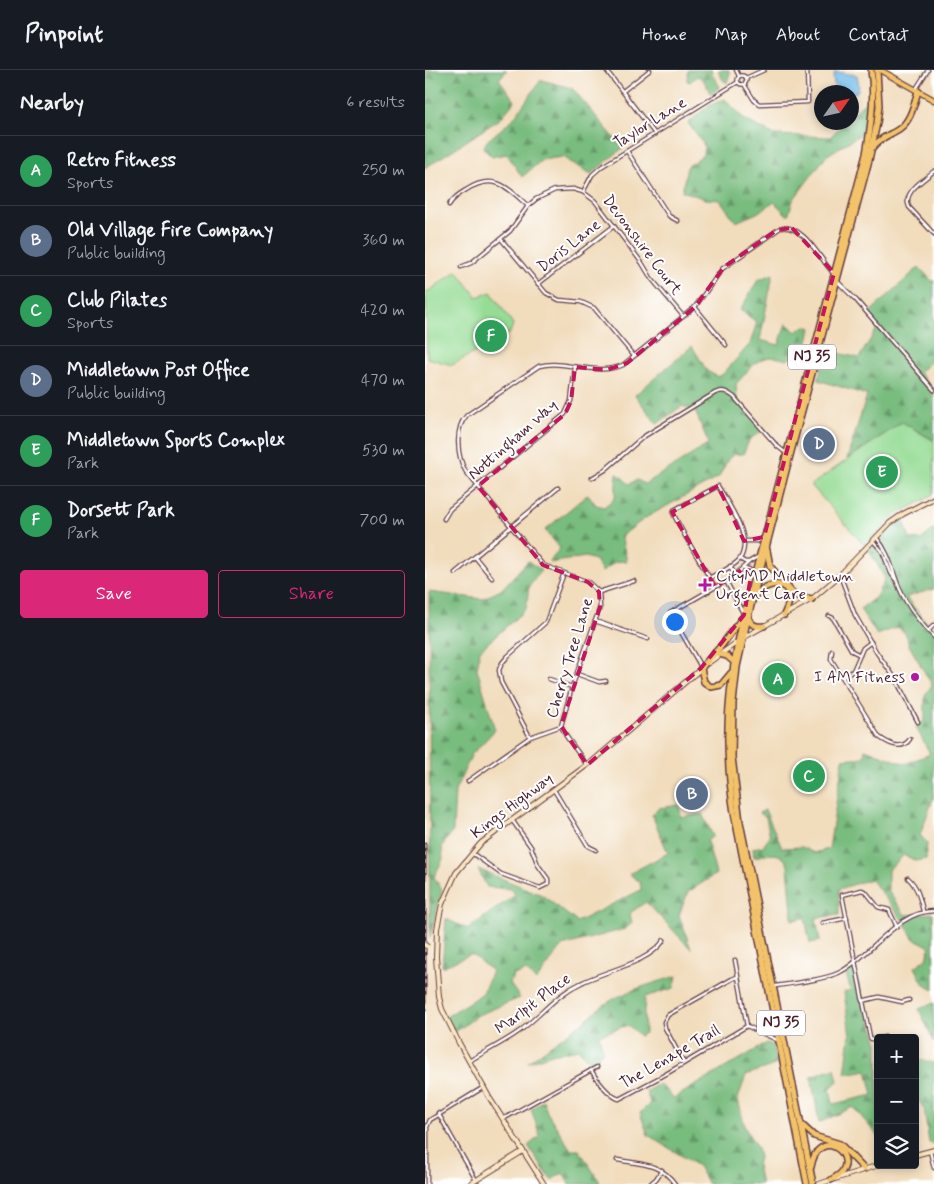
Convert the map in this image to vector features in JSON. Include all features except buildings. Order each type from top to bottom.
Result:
[{"type":"highway","name":"NJ 35","points":[[813,1184],[740,822],[733,770],[733,703],[737,666],[754,577],[870,132],[873,102],[871,70]]},
{"type":"highway","name":"NJ 35","points":[[807,1184],[731,789],[727,752],[727,724],[732,670],[738,642],[753,601],[871,149],[879,106],[879,70]]},
{"type":"highway","points":[[871,149],[879,140],[905,123],[917,90]]},
{"type":"highway","points":[[767,544],[768,559],[772,570],[795,594],[812,599]]},
{"type":"highway","points":[[753,601],[759,591],[766,586],[774,584],[781,586],[786,590],[789,600],[784,615]]},
{"type":"highway","points":[[732,670],[724,682],[714,687],[708,686],[704,682],[701,668],[746,616],[754,626],[764,626]]},
{"type":"highway","points":[[719,654],[727,656],[734,662]]},
{"type":"highway","points":[[801,1123],[814,1136],[841,1145],[864,1169]]},
{"type":"highway","points":[[810,1170],[813,1157],[818,1149],[824,1146],[835,1146],[842,1152],[845,1162],[841,1173],[831,1180]]},
{"type":"main road","points":[[879,70],[934,100]]},
{"type":"street","points":[[606,70],[655,134]]},
{"type":"street","points":[[623,91],[650,70]]},
{"type":"street","points":[[736,70],[739,76],[738,82],[744,84],[759,104],[808,102],[807,70]]},
{"type":"street","points":[[746,78],[763,70]]},
{"type":"street","points":[[917,90],[928,70]]},
{"type":"street","points":[[739,76],[742,75],[746,78]]},
{"type":"street","points":[[744,84],[746,78]]},
{"type":"street","name":"Taylor Lane","points":[[583,192],[589,179],[595,172],[738,82]]},
{"type":"street","points":[[627,151],[669,216],[678,221]]},
{"type":"street","points":[[934,172],[909,194],[907,202],[909,207],[934,234]]},
{"type":"street","points":[[449,205],[455,198],[471,187],[489,182],[506,186],[528,206]]},
{"type":"street","name":"Devonshire Court","points":[[461,267],[471,263],[501,239],[515,226],[528,206],[545,194],[568,188],[583,192],[595,201],[642,263],[651,278],[683,316]]},
{"type":"street","name":"Doris Lane","points":[[538,284],[614,226]]},
{"type":"street","name":"Cherry Tree Lane","points":[[587,765],[561,726],[572,687],[595,621],[600,603],[599,592],[588,582],[543,565],[467,472],[461,460],[459,430],[463,418],[535,368],[551,364],[611,369],[623,365],[695,307],[722,269],[782,228],[791,228],[798,232],[834,273]]},
{"type":"street","points":[[501,239],[546,293],[555,299],[581,302],[594,308],[635,356]]},
{"type":"street","points":[[837,280],[934,390]]},
{"type":"street","points":[[695,307],[727,345]]},
{"type":"street","name":"Nottingham Way","points":[[444,518],[450,509],[565,414],[571,401],[575,367]]},
{"type":"street","points":[[592,478],[605,470],[651,432],[721,390],[734,397],[777,446],[786,453]]},
{"type":"street","points":[[709,578],[740,558],[744,541],[742,531],[718,486],[674,511],[673,514],[709,578],[715,588]]},
{"type":"street","points":[[455,573],[558,488]]},
{"type":"street","points":[[764,626],[812,599],[840,575],[895,518],[934,498]]},
{"type":"street","points":[[876,536],[886,548],[896,580]]},
{"type":"street","points":[[744,541],[758,541],[765,537]]},
{"type":"street","points":[[872,541],[880,549],[891,573],[913,611],[934,637]]},
{"type":"street","points":[[701,668],[670,613],[726,581],[760,554]]},
{"type":"street","points":[[475,557],[492,578]]},
{"type":"street","points":[[740,558],[745,562],[749,562]]},
{"type":"street","points":[[730,566],[735,575]]},
{"type":"street","points":[[743,569],[750,569],[754,577]]},
{"type":"street","points":[[530,738],[501,682],[499,670],[508,656],[545,624],[564,573]]},
{"type":"street","points":[[840,575],[855,614],[895,678],[918,722]]},
{"type":"street","points":[[599,592],[633,581]]},
{"type":"street","points":[[726,581],[746,616]]},
{"type":"street","points":[[829,616],[833,618],[852,651],[860,655]]},
{"type":"street","points":[[595,621],[648,639]]},
{"type":"street","points":[[928,631],[934,625]]},
{"type":"street","name":"Kings Highway","points":[[544,1184],[469,1061],[447,1020],[442,1006],[436,971],[436,950],[438,923],[446,893],[456,873],[471,853],[491,834],[587,765],[719,654],[764,626]]},
{"type":"street","points":[[843,677],[853,670],[866,645],[871,642]]},
{"type":"street","points":[[832,651],[831,659],[879,737],[886,742],[898,746],[903,746],[911,740]]},
{"type":"street","points":[[577,674],[599,682],[606,681]]},
{"type":"street","points":[[549,679],[572,687]]},
{"type":"street","points":[[469,781],[530,738],[561,726]]},
{"type":"street","points":[[553,790],[588,846],[596,850]]},
{"type":"street","points":[[471,853],[501,874],[540,888],[548,884],[531,847],[512,820]]},
{"type":"street","points":[[909,878],[918,893],[923,911]]},
{"type":"street","points":[[874,1039],[870,1037],[842,895],[861,890],[865,892],[878,907],[889,910],[897,927]]},
{"type":"street","points":[[773,986],[838,974],[911,916],[923,911],[934,911]]},
{"type":"street","points":[[822,923],[847,919]]},
{"type":"street","name":"Marlpit Place","points":[[469,1061],[514,1036],[567,990],[590,978],[645,957],[657,949],[664,940]]},
{"type":"street","points":[[427,946],[436,950]]},
{"type":"street","points":[[735,960],[747,1026],[779,1040]]},
{"type":"street","points":[[684,1063],[665,1028],[664,1022],[667,1017],[732,978],[737,977]]},
{"type":"street","points":[[862,1001],[879,997],[902,1002],[909,1000]]},
{"type":"street","name":"The Lenape Trail","points":[[591,1070],[603,1085],[619,1099],[747,1026]]},
{"type":"street","points":[[503,1119],[597,1066]]},
{"type":"street","points":[[427,1183],[429,1122],[438,1113],[484,1087]]},
{"type":"street","points":[[438,1113],[476,1180]]},
{"type":"street","points":[[919,1154],[932,1150],[934,1168]]},
{"type":"street","points":[[469,1184],[523,1151]]},
{"type":"street","points":[[617,1160],[655,1167],[667,1174],[675,1184]]},
{"type":"street","points":[[819,1184],[874,1166]]},
{"type":"street","points":[[650,1184],[662,1170]]},
{"type":"highlighted area","points":[[792,228],[834,273],[764,537],[744,541],[718,486],[672,512],[715,587],[743,569],[752,571],[744,615],[701,668],[587,765],[561,726],[600,607],[599,592],[588,582],[543,565],[478,486],[565,414],[571,401],[575,367],[607,370],[627,363],[695,307],[724,267],[777,230]]},
{"type":"green space","points":[[425,70],[507,70],[499,79],[515,101],[500,119],[425,168]]},
{"type":"green space","points":[[688,70],[712,70],[712,74],[720,87],[711,94],[700,77],[697,76],[690,82],[687,81]]},
{"type":"green space","points":[[718,70],[729,70],[727,83],[723,80]]},
{"type":"green space","points":[[541,80],[572,88],[623,148],[591,174],[562,157],[542,160],[522,177],[507,154],[492,157],[483,148],[487,141],[513,119]]},
{"type":"green space","points":[[869,98],[864,132],[826,156],[793,200],[788,216],[774,202],[757,213],[736,222],[720,200],[706,199],[682,191],[687,167],[703,155],[704,145],[688,123],[708,106],[725,99],[745,120],[775,135],[830,137],[837,130],[859,130],[859,108]]},
{"type":"green space","points":[[919,267],[934,281],[934,359],[919,372],[934,391],[934,440],[902,422],[847,459],[867,395],[818,380],[826,350],[859,358],[878,327],[868,314]]},
{"type":"green space","points":[[457,271],[477,297],[491,292],[513,324],[510,333],[452,365],[427,358],[426,293]]},
{"type":"green space","points":[[773,274],[760,340],[779,345],[786,323],[796,332],[805,326],[811,328],[807,346],[787,360],[770,357],[763,359],[753,366],[736,384],[737,399],[763,430],[750,439],[743,454],[735,454],[728,459],[719,477],[647,517],[621,536],[627,561],[615,562],[602,572],[595,560],[585,557],[549,563],[560,548],[545,530],[588,494],[596,505],[604,507],[615,498],[617,473],[629,484],[637,480],[645,484],[709,444],[695,411],[682,406],[657,424],[635,395],[692,346],[707,371],[718,377],[723,374],[750,344],[757,322],[740,310],[758,280]]},
{"type":"green space","points":[[902,422],[934,441],[934,493],[895,515],[864,545],[811,485]]},
{"type":"green space","points":[[902,515],[910,539],[921,540],[934,529],[934,589],[906,597],[934,632],[934,796],[920,835],[927,843],[926,859],[916,861],[904,855],[888,870],[888,891],[905,915],[933,913],[934,990],[924,985],[915,967],[927,958],[930,947],[913,938],[906,925],[871,879],[839,889],[839,915],[816,918],[820,941],[810,943],[805,918],[792,920],[788,865],[785,860],[774,854],[754,857],[753,848],[763,846],[770,837],[766,817],[759,813],[765,810],[782,848],[802,847],[814,853],[829,849],[843,759],[864,757],[865,749],[905,764],[930,754],[916,727],[925,720],[925,695],[932,685],[909,645],[906,634],[898,627],[877,635],[860,609],[876,597],[885,578],[867,547],[894,519]]},
{"type":"green space","points":[[528,561],[541,570],[529,587],[526,609],[480,650],[477,669],[495,730],[472,754],[455,791],[453,831],[442,846],[443,859],[434,877],[442,890],[430,938],[429,592],[482,599],[501,590]]},
{"type":"green space","points":[[679,805],[681,817],[702,814],[713,836],[707,841],[716,874],[688,892],[679,915],[691,949],[646,902],[630,913],[632,923],[625,929],[562,946],[536,981],[526,971],[514,975],[510,984],[520,998],[478,1015],[454,1033],[446,1017],[483,993],[492,971],[471,954],[442,967],[446,919],[468,929],[515,895],[512,889],[487,887],[478,869],[542,895],[577,922],[641,890],[640,882],[629,874],[668,853],[652,815],[659,808]]},
{"type":"green space","points":[[853,966],[875,1034],[874,1131],[853,1107],[819,1123],[811,1076],[835,1068],[838,1081],[830,1089],[833,1104],[873,1095],[867,1070],[845,1074],[850,1035],[844,992],[851,990],[845,972]]},
{"type":"green space","points":[[677,976],[674,988],[645,997],[645,1033],[640,1036],[628,1025],[599,1035],[603,1051],[591,1064],[579,1049],[552,1054],[528,1062],[607,1003],[629,992]]},
{"type":"green space","points":[[934,1003],[934,1042],[919,1009]]},
{"type":"green space","points":[[767,1043],[773,1045],[777,1064],[746,1075],[738,1099],[745,1128],[757,1148],[759,1158],[757,1165],[761,1184],[708,1184],[698,1166],[648,1135],[640,1113],[650,1103],[646,1091],[659,1084],[674,1098]]},
{"type":"green space","points":[[919,1060],[934,1063],[934,1143],[929,1143],[924,1109],[919,1101]]},
{"type":"green space","points":[[543,1100],[547,1112],[571,1150],[579,1150],[600,1182],[596,1184],[569,1184],[563,1173],[551,1180],[528,1146],[540,1136],[531,1109]]},
{"type":"water","points":[[835,72],[857,75],[859,85],[834,85],[833,77]]},
{"type":"water","points":[[882,465],[888,468],[891,473],[881,479],[877,468]]},
{"type":"railway","points":[[425,844],[425,1010]]},
{"type":"place","name":"Dorsett Park","points":[[491,336]]},
{"type":"place","name":"Middletown Post Office","points":[[819,444]]},
{"type":"place","name":"Middletown Sports Complex","points":[[882,472]]},
{"type":"place","name":"CityMD Middletown Urgent Care","points":[[705,585]]},
{"type":"place","name":"I AM Fitness","points":[[915,677]]},
{"type":"place","name":"Retro Fitness","points":[[778,679]]},
{"type":"place","name":"Club Pilates","points":[[809,776]]},
{"type":"place","name":"Old Village Fire Company","points":[[692,794]]}]
